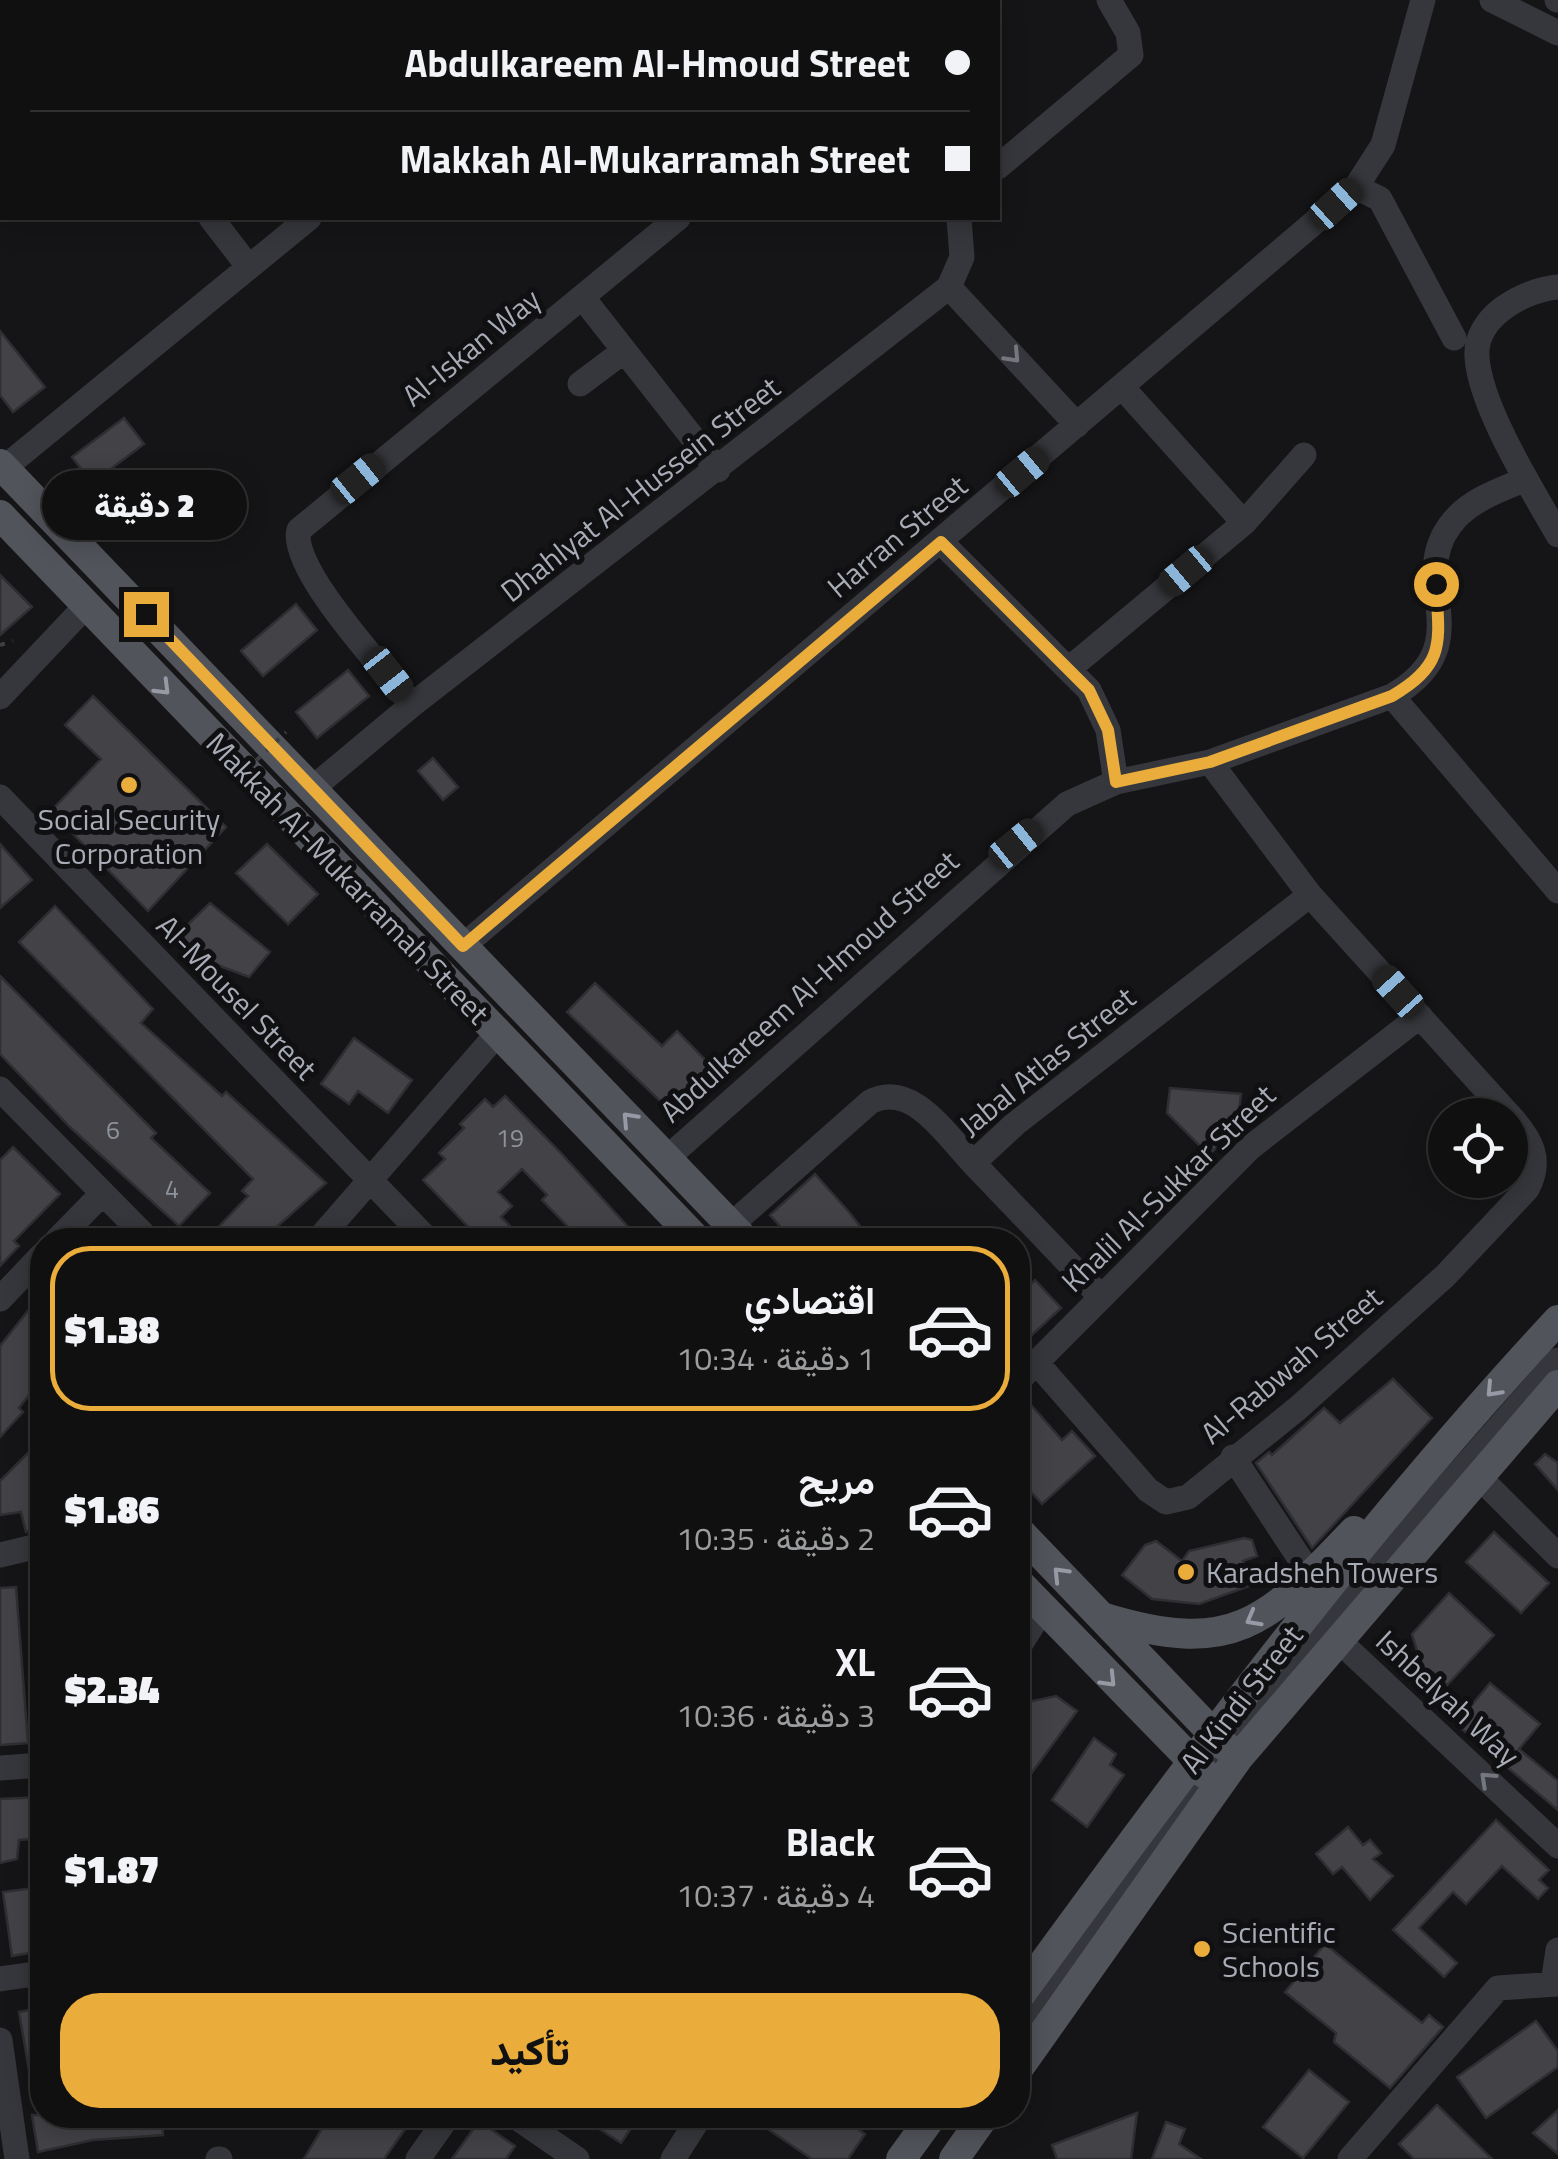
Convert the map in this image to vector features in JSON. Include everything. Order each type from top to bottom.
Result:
[{"type":"main road","name":"Makkah Al-Mukarramah Street","points":[[2,466],[734,1228]]},
{"type":"main road","name":"Makkah Al-Mukarramah Street","points":[[0,515],[84,608],[346,870],[685,1228]]},
{"type":"main road","name":"Al Kindi Street","points":[[1030,2050],[1226,1746],[1431,1463],[1558,1320]]},
{"type":"main road","points":[[1030,1542],[1226,1746],[1337,1639],[1558,1385]]},
{"type":"main road","points":[[1102,1617],[1173,1636],[1210,1634],[1247,1624],[1310,1574],[1374,1511],[1431,1463]]},
{"type":"main road","points":[[1030,1596],[1206,1775]]},
{"type":"main road","name":"Al Kindi Street","points":[[1030,1984],[1206,1775]]},
{"type":"main road","points":[[901,2159],[924,2128]]},
{"type":"main road","points":[[955,2158],[976,2128]]},
{"type":"street","points":[[1000,164],[1131,55],[1128,33],[1109,0]]},
{"type":"street","name":"Harran Street","points":[[463,946],[1356,186],[1383,144],[1424,0]]},
{"type":"street","points":[[1492,0],[1558,33]]},
{"type":"street","points":[[1356,186],[1380,199],[1454,338]]},
{"type":"street","points":[[213,220],[248,266]]},
{"type":"street","points":[[2,466],[306,220]]},
{"type":"street","name":"Al-Iskan Way","points":[[412,705],[314,580],[297,547],[302,524],[676,220]]},
{"type":"street","points":[[959,220],[962,257],[948,287],[1077,425]]},
{"type":"street","name":"DhahIyat Al-Hussein Street","points":[[314,787],[412,705],[948,287]]},
{"type":"street","points":[[1558,287],[1504,307],[1480,336],[1476,353],[1488,397],[1558,535]]},
{"type":"street","points":[[583,298],[718,470]]},
{"type":"street","points":[[580,384],[624,350]]},
{"type":"street","points":[[1122,387],[1244,523]]},
{"type":"street","points":[[1070,668],[1244,523],[1304,455]]},
{"type":"street","name":"Abdulkareem Al-Hmoud Street","points":[[666,1158],[1016,844],[1066,804],[1116,782],[1210,762],[1392,696],[1429,670],[1437,654],[1437,559],[1446,534],[1457,517],[1477,502],[1526,478]]},
{"type":"street","points":[[941,542],[1070,668],[1100,709],[1116,782]]},
{"type":"street","points":[[0,697],[84,608]]},
{"type":"street","points":[[1392,696],[1558,891]]},
{"type":"street","name":"Al-Rabwah Street","points":[[1210,762],[1310,895],[1495,1098]]},
{"type":"street","name":"Al-Mousel Street","points":[[0,797],[417,1228]]},
{"type":"street","name":"Jabal Atlas Street","points":[[1101,1297],[972,1164],[1015,1124],[1310,895]]},
{"type":"street","name":"Khalil Al-Sukkar Street","points":[[1030,1368],[1251,1146],[1420,1016]]},
{"type":"street","points":[[329,1228],[498,1034]]},
{"type":"street","points":[[0,1089],[137,1228]]},
{"type":"street","points":[[742,1228],[870,1102],[885,1094],[905,1098],[972,1164]]},
{"type":"street","name":"Al-Rabwah Street","points":[[1528,1139],[1536,1158],[1536,1173],[1528,1189]]},
{"type":"street","points":[[69,1228],[102,1194]]},
{"type":"street","name":"Al-Rabwah Street","points":[[1036,1362],[1148,1490],[1166,1502],[1188,1497],[1232,1457],[1298,1408],[1445,1276],[1519,1198]]},
{"type":"street","points":[[0,1299],[30,1268]]},
{"type":"street","points":[[1226,1746],[1314,1634],[1558,1360]]},
{"type":"street","points":[[1226,1746],[1558,1370]]},
{"type":"street","points":[[1232,1457],[1310,1574]]},
{"type":"street","points":[[1479,1477],[1558,1556]]},
{"type":"street","points":[[0,1555],[30,1548]]},
{"type":"street","points":[[1030,1629],[1042,1610]]},
{"type":"street","name":"Ishbelyah Way","points":[[1337,1639],[1558,1846]]},
{"type":"street","points":[[0,1768],[30,1766]]},
{"type":"street","points":[[1030,2015],[1206,1775]]},
{"type":"street","points":[[1030,2032],[1206,1775]]},
{"type":"street","points":[[1350,2159],[1498,1988],[1555,1984],[1558,1950]]},
{"type":"street","points":[[0,1978],[30,1975]]},
{"type":"street","points":[[0,2040],[17,2159]]},
{"type":"street","points":[[418,2159],[440,2128]]},
{"type":"street","points":[[532,2128],[577,2159]]},
{"type":"street","points":[[672,2159],[693,2128]]},
{"type":"street","points":[[955,2158],[966,2128]]},
{"type":"path","points":[[0,645],[13,641]]},
{"type":"path","points":[[238,778],[286,732]]},
{"type":"building","points":[[0,331],[45,387],[13,412],[0,395]]},
{"type":"building","points":[[124,418],[144,444],[92,483],[72,457]]},
{"type":"building","points":[[0,575],[32,607],[0,635]]},
{"type":"building","points":[[296,604],[317,630],[263,676],[241,651]]},
{"type":"building","points":[[348,670],[369,696],[317,738],[296,712]]},
{"type":"building","name":"Social Security Corporation","points":[[93,696],[226,827],[148,911],[51,811],[101,759],[65,725]]},
{"type":"building","points":[[433,758],[458,787],[443,800],[418,771]]},
{"type":"building","points":[[0,844],[32,880],[0,908]]},
{"type":"building","points":[[267,844],[318,894],[288,924],[236,873]]},
{"type":"building","points":[[210,903],[270,952],[249,977],[191,955],[181,931]]},
{"type":"building","points":[[55,906],[153,1009],[141,1023],[222,1096],[226,1092],[326,1183],[275,1228],[217,1228],[248,1196],[242,1191],[253,1179],[19,942]]},
{"type":"building","points":[[0,976],[156,1133],[151,1138],[210,1193],[179,1226],[70,1127],[0,1054]]},
{"type":"building","points":[[595,983],[662,1046],[677,1031],[721,1076],[678,1118],[567,1012]]},
{"type":"building","points":[[354,1038],[412,1080],[388,1113],[358,1091],[349,1104],[321,1084]]},
{"type":"building","points":[[1170,1088],[1241,1094],[1237,1127],[1209,1155],[1167,1113]]},
{"type":"building","points":[[505,1096],[629,1228],[569,1228],[542,1200],[547,1195],[522,1169],[498,1192],[512,1206],[501,1217],[512,1228],[469,1228],[423,1180],[445,1159],[439,1153],[464,1128],[460,1124],[485,1099],[493,1107]]},
{"type":"building","points":[[13,1147],[60,1194],[14,1241],[19,1246],[0,1266],[0,1160]]},
{"type":"building","points":[[815,1174],[862,1228],[781,1228],[770,1215]]},
{"type":"building","points":[[1035,1280],[1061,1308],[1030,1337],[1030,1285]]},
{"type":"building","points":[[30,1308],[30,1394],[19,1408],[23,1412],[0,1437],[0,1346]]},
{"type":"building","points":[[1393,1379],[1432,1418],[1312,1548],[1256,1463],[1269,1452],[1272,1455],[1324,1408],[1340,1423]]},
{"type":"building","points":[[1030,1408],[1062,1440],[1072,1431],[1095,1456],[1042,1504],[1030,1490]]},
{"type":"building","points":[[30,1451],[30,1530],[26,1532],[21,1512],[0,1515],[0,1481]]},
{"type":"building","points":[[1545,1454],[1558,1463],[1558,1490],[1535,1464]]},
{"type":"building","points":[[1494,1532],[1549,1583],[1521,1613],[1466,1562]]},
{"type":"building","name":"Karadsheh Towers","points":[[1244,1538],[1252,1540],[1257,1556],[1243,1561],[1252,1585],[1199,1604],[1152,1599],[1122,1575],[1145,1545],[1156,1541],[1182,1561],[1189,1551]]},
{"type":"building","points":[[16,1587],[28,1743],[0,1745],[0,1588]]},
{"type":"building","points":[[1449,1593],[1494,1635],[1447,1685],[1434,1673],[1419,1689],[1401,1672],[1418,1654],[1412,1634]]},
{"type":"building","points":[[1490,1683],[1540,1724],[1519,1749],[1558,1781],[1558,1810],[1456,1724]]},
{"type":"building","points":[[1056,1696],[1077,1711],[1030,1775],[1030,1701]]},
{"type":"building","points":[[1094,1738],[1116,1754],[1110,1765],[1124,1775],[1087,1827],[1052,1800]]},
{"type":"building","points":[[30,1798],[30,1839],[19,1840],[17,1859],[0,1863],[0,1799]]},
{"type":"building","points":[[1496,1820],[1549,1870],[1539,1880],[1548,1888],[1538,1899],[1502,1866],[1466,1904],[1453,1892],[1419,1928],[1457,1963],[1444,1977],[1393,1930]]},
{"type":"building","points":[[1348,1827],[1363,1845],[1370,1840],[1381,1853],[1373,1859],[1393,1876],[1370,1900],[1342,1867],[1333,1874],[1316,1854]]},
{"type":"building","points":[[30,1889],[30,1953],[12,1956],[3,1892]]},
{"type":"building","points":[[1325,1944],[1422,2023],[1429,2015],[1443,2027],[1390,2088],[1334,2042],[1336,2033],[1285,1992]]},
{"type":"building","points":[[30,2010],[30,2076],[19,2012]]},
{"type":"building","points":[[1536,2021],[1558,2051],[1558,2067],[1486,2118],[1457,2077]]},
{"type":"building","points":[[1309,2070],[1349,2102],[1303,2158],[1263,2127]]},
{"type":"building","points":[[1437,2105],[1492,2159],[1414,2159],[1399,2144]]},
{"type":"building","points":[[1558,2110],[1558,2154],[1533,2133]]},
{"type":"building","points":[[1137,2113],[1131,2159],[1057,2159],[1052,2145]]},
{"type":"building","points":[[1166,2122],[1185,2129],[1179,2144],[1201,2159],[1152,2159]]},
{"type":"building","points":[[34,2128],[163,2128],[163,2135],[93,2140],[38,2152]]},
{"type":"building","points":[[322,2128],[406,2128],[384,2159],[304,2159]]},
{"type":"building","points":[[474,2128],[489,2128],[515,2146],[506,2159],[452,2159]]},
{"type":"building","points":[[598,2128],[631,2128],[621,2143]]},
{"type":"building","points":[[766,2128],[856,2128],[865,2134],[848,2159],[812,2159]]},
{"type":"place","name":"Social Security Corporation","points":[[129,785]]},
{"type":"place","name":"Karadsheh Towers","points":[[1186,1572]]},
{"type":"place","name":"Scientific Schools","points":[[1202,1949]]},
{"type":"route","points":[[146,614],[463,946],[941,542],[1089,690],[1108,730],[1116,782],[1210,762],[1392,696],[1415,682],[1429,670],[1437,654],[1436,584]]}]
